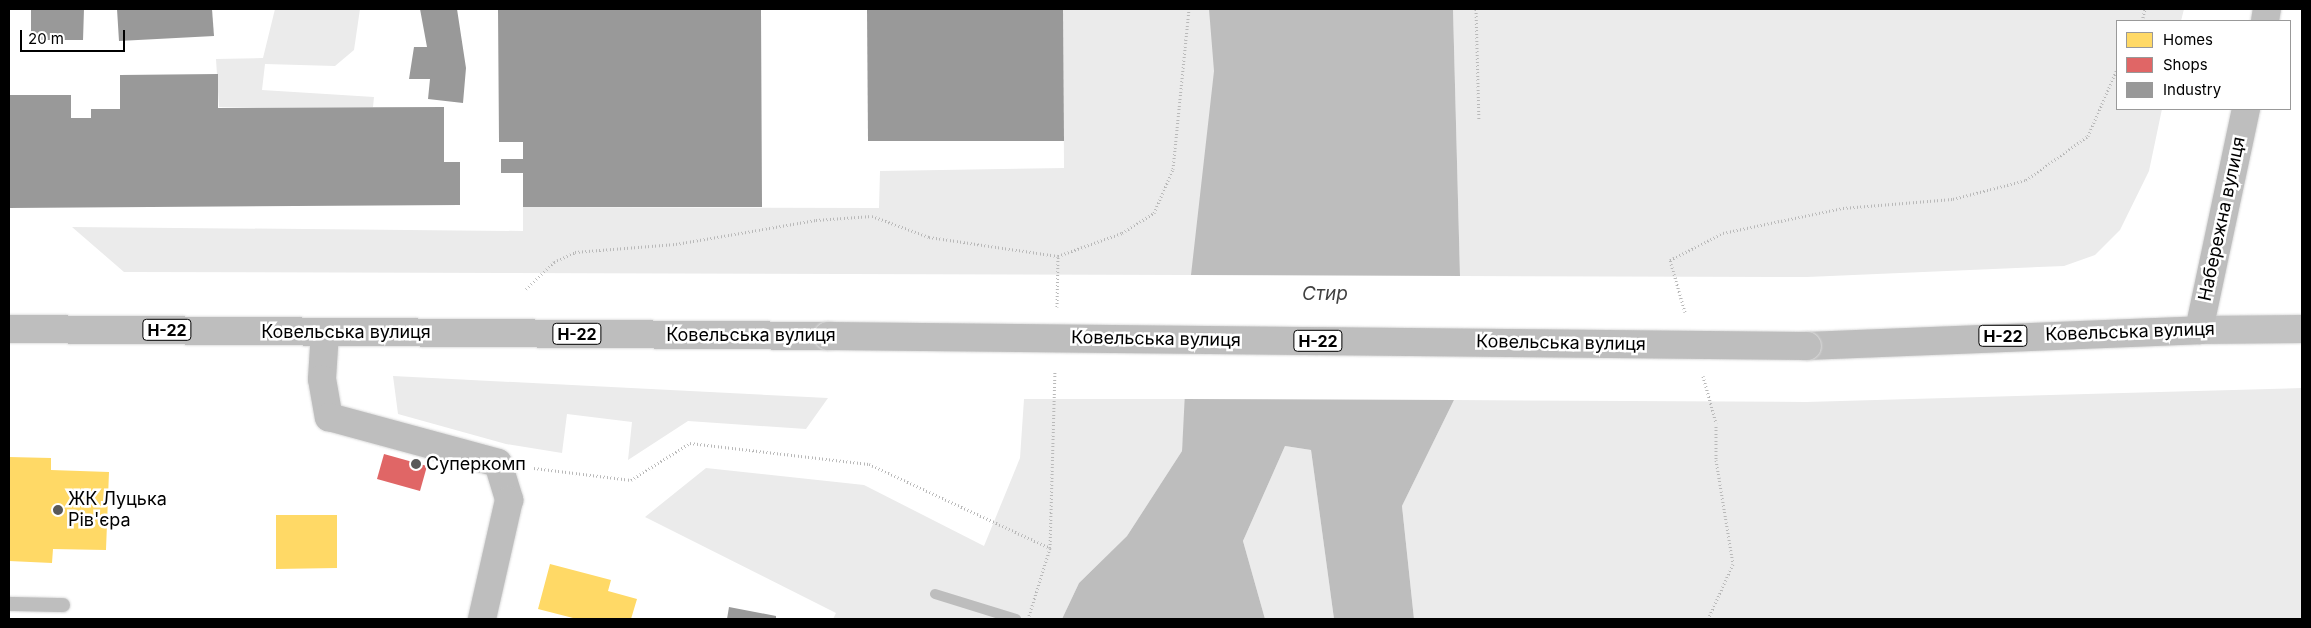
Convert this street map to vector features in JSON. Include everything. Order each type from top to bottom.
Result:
[{"type":"main road","name":"Набережна вулиця","points":[[2199,330],[2246,110]]},
{"type":"main road","name":"Ковельська вулиця","points":[[9,329],[1806,346],[2199,330],[2302,329]]},
{"type":"main road","points":[[325,332],[322,380],[329,417],[498,463],[509,500],[482,619]]},
{"type":"lane","points":[[9,604],[63,605]]},
{"type":"path","points":[[526,289],[554,262],[575,252],[676,244],[816,220],[872,216],[929,237],[1058,256],[1122,233],[1154,213],[1173,169],[1188,9]]},
{"type":"path","points":[[1476,9],[1479,120]]},
{"type":"path","points":[[1686,317],[1670,260],[1723,233],[1843,208],[1953,199],[2026,180],[2088,136],[2116,71]]},
{"type":"path","points":[[1056,314],[1058,256]]},
{"type":"path","points":[[1028,619],[1050,548],[1055,363]]},
{"type":"path","points":[[1700,365],[1716,423],[1716,460],[1733,564],[1708,619]]},
{"type":"path","points":[[498,463],[631,480],[690,443],[869,464],[1050,548]]},
{"type":"shaded area","points":[[275,9],[360,9],[354,50],[335,66],[265,64],[262,90],[374,97],[373,107],[219,107],[216,59],[263,58]]},
{"type":"shaded area","points":[[1063,9],[1253,9],[1269,193],[1191,275],[124,272],[72,227],[523,231],[523,207],[879,208],[880,171],[1064,168]]},
{"type":"shaded area","points":[[1453,9],[2184,9],[2181,20],[2116,20],[2116,110],[2162,110],[2149,171],[2120,230],[2095,255],[2064,266],[1807,277],[1460,276]]},
{"type":"shaded area","points":[[393,376],[828,398],[806,429],[688,421],[628,460],[632,422],[567,414],[562,453],[506,444],[398,414]]},
{"type":"shaded area","points":[[2302,388],[2302,619],[1414,619],[1402,506],[1454,400],[1806,402]]},
{"type":"shaded area","points":[[1024,399],[1186,399],[1182,451],[1127,536],[1079,583],[1062,619],[833,619],[836,613],[645,517],[706,468],[864,485],[984,546],[1020,458]]},
{"type":"shaded area","points":[[1285,446],[1311,450],[1334,619],[1265,619],[1243,541]]},
{"type":"water","name":"Стир","points":[[1209,9],[1453,9],[1460,276],[1454,400],[1402,506],[1414,619],[1334,619],[1311,450],[1285,446],[1243,541],[1265,619],[1062,619],[1079,583],[1127,536],[1182,451],[1191,275],[1214,71]]},
{"type":"pier","points":[[1188,275],[1463,276],[1456,400],[1183,399]]},
{"type":"building: Homes","name":"ЖК Луцька Рів'єра","points":[[9,457],[51,458],[51,470],[109,472],[106,550],[53,549],[52,563],[9,561]]},
{"type":"building: Homes","points":[[276,515],[337,515],[337,568],[276,569]]},
{"type":"building: Homes","points":[[550,564],[611,580],[608,591],[637,599],[631,619],[577,619],[538,609]]},
{"type":"building: Shops","points":[[384,454],[427,466],[420,491],[377,479]]},
{"type":"building: Industry","points":[[31,9],[84,9],[83,40],[31,40]]},
{"type":"building: Industry","points":[[117,9],[212,9],[214,36],[119,41]]},
{"type":"building: Industry","points":[[420,9],[457,9],[466,68],[463,103],[428,99],[430,79],[409,79],[414,47],[427,47]]},
{"type":"building: Industry","points":[[498,9],[761,9],[762,207],[523,207],[523,173],[501,173],[501,159],[523,159],[523,142],[499,142]]},
{"type":"building: Industry","points":[[867,9],[1063,9],[1064,141],[868,141]]},
{"type":"building: Industry","points":[[218,74],[218,108],[444,107],[444,162],[460,162],[460,205],[9,208],[9,95],[71,95],[71,118],[91,118],[91,109],[120,109],[120,75]]},
{"type":"building: Industry","points":[[729,607],[776,616],[776,619],[727,619]]},
{"type":"waterway","points":[[935,594],[1016,619]]},
{"type":"place","name":"Суперкомп","points":[[416,464]]},
{"type":"place","name":"ЖК Луцька Рів'єра","points":[[58,510]]}]
